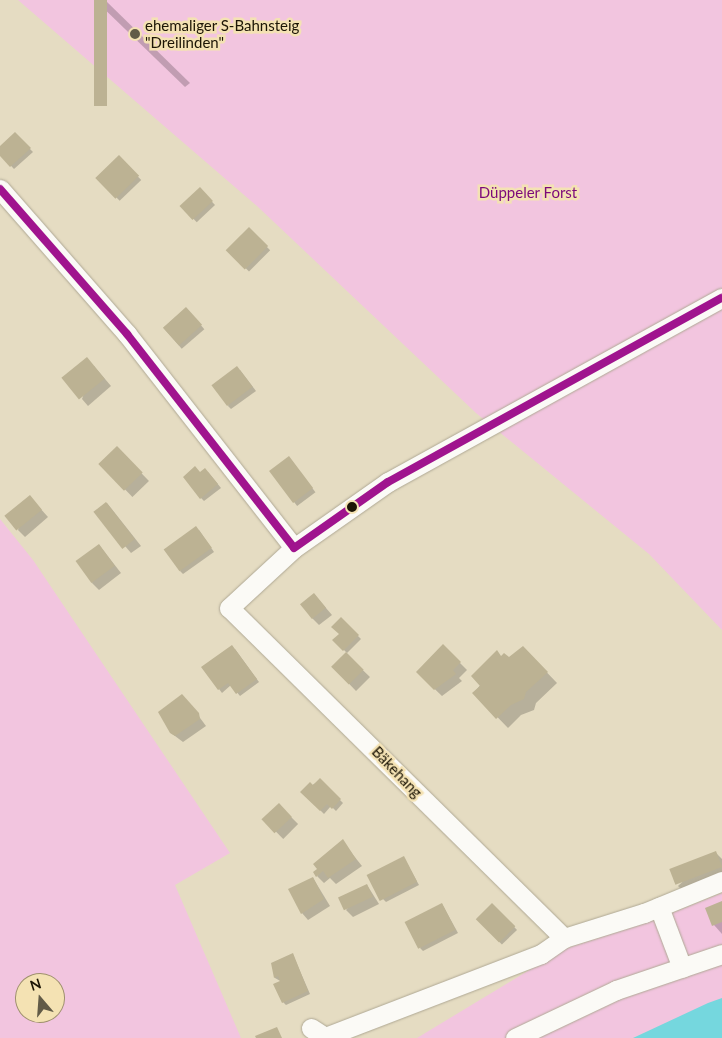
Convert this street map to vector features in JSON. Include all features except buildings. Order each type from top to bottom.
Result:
[{"type":"street","points":[[0,189],[127,334],[294,548],[388,482],[722,298]]},
{"type":"street","name":"Bäkehang","points":[[294,548],[229,608],[564,938]]},
{"type":"street","points":[[310,1028],[325,1037],[540,954],[564,938],[659,907],[722,881]]},
{"type":"street","points":[[659,907],[682,968]]},
{"type":"street","points":[[515,1038],[616,990],[722,954]]},
{"type":"green space","name":"Düppeler Forst","points":[[18,0],[722,0],[722,630],[649,554],[476,413],[257,206]]},
{"type":"green space","points":[[0,519],[33,560],[230,853],[175,885],[241,1038],[0,1038]]},
{"type":"green space","points":[[722,893],[722,998],[633,1038],[417,1038],[564,949],[654,920]]},
{"type":"water","points":[[722,998],[722,1038],[633,1038],[708,1003]]},
{"type":"transit line","points":[[0,189],[127,334],[294,548],[388,482],[722,298]]},
{"type":"place","name":"ehemaliger S-Bahnsteig \"Dreilinden\"","points":[[135,34]]}]
